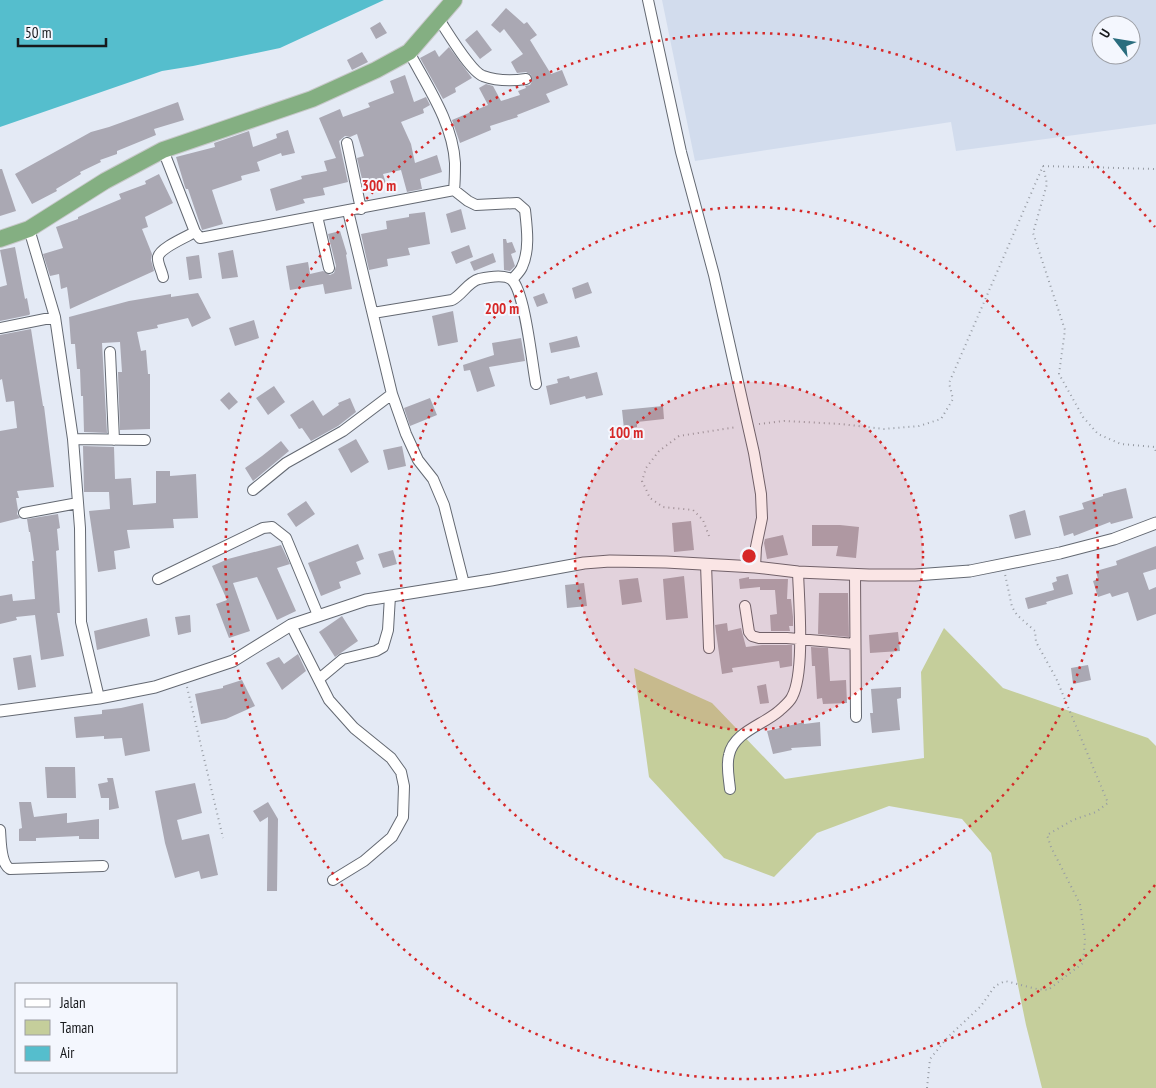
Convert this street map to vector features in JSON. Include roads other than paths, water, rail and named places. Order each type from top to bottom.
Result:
[{"type":"highway","points":[[0,239],[29,229],[105,181],[163,150],[343,86],[376,70],[409,52],[454,0]]},
{"type":"street","points":[[648,0],[681,152],[714,275],[749,425],[761,494],[762,518],[756,547],[755,567]]},
{"type":"street","points":[[438,18],[471,66],[482,76],[512,81],[526,79]]},
{"type":"street","points":[[409,52],[442,116],[449,134],[455,162],[454,190]]},
{"type":"street","points":[[347,143],[362,209]]},
{"type":"street","points":[[163,150],[195,232],[200,238],[362,209],[454,190],[472,204],[517,203],[525,210],[526,252],[522,268],[512,280]]},
{"type":"street","points":[[348,211],[392,394],[406,434],[418,460],[433,479],[444,505],[464,584]]},
{"type":"street","points":[[317,216],[329,268]]},
{"type":"street","points":[[29,229],[55,317],[73,439],[78,503],[81,622],[99,698]]},
{"type":"street","points":[[164,277],[158,259],[159,254],[167,247],[195,232]]},
{"type":"street","points":[[373,313],[452,300],[459,297],[473,282],[480,279],[502,276],[512,280],[518,290],[524,314],[536,384]]},
{"type":"street","points":[[0,328],[55,317]]},
{"type":"street","points":[[110,352],[114,440]]},
{"type":"street","points":[[253,490],[286,463],[343,431],[392,394]]},
{"type":"street","points":[[73,439],[145,440]]},
{"type":"street","points":[[24,513],[78,503]]},
{"type":"street","points":[[0,711],[99,698],[155,687],[185,678],[233,661],[291,625],[366,600],[584,564],[610,561],[706,564],[854,575],[915,575],[970,571],[1069,551],[1114,539],[1156,523]]},
{"type":"street","points":[[158,579],[263,528],[272,527],[286,538],[318,615]]},
{"type":"street","points":[[706,564],[709,648]]},
{"type":"street","points":[[730,789],[728,755],[733,744],[741,736],[772,716],[791,699],[796,688],[799,639],[798,572]]},
{"type":"street","points":[[854,575],[856,717]]},
{"type":"street","points":[[319,679],[343,659],[376,651],[382,647],[388,630],[390,596]]},
{"type":"street","points":[[745,606],[747,627],[752,636],[855,644]]},
{"type":"street","points":[[291,625],[329,700],[354,728],[391,758],[402,772],[404,786],[402,817],[392,837],[364,861],[333,880]]},
{"type":"street","points":[[0,830],[4,862],[6,867],[10,869],[103,866]]},
{"type":"water","points":[[0,0],[384,0],[280,48],[162,71],[0,127]]}]
